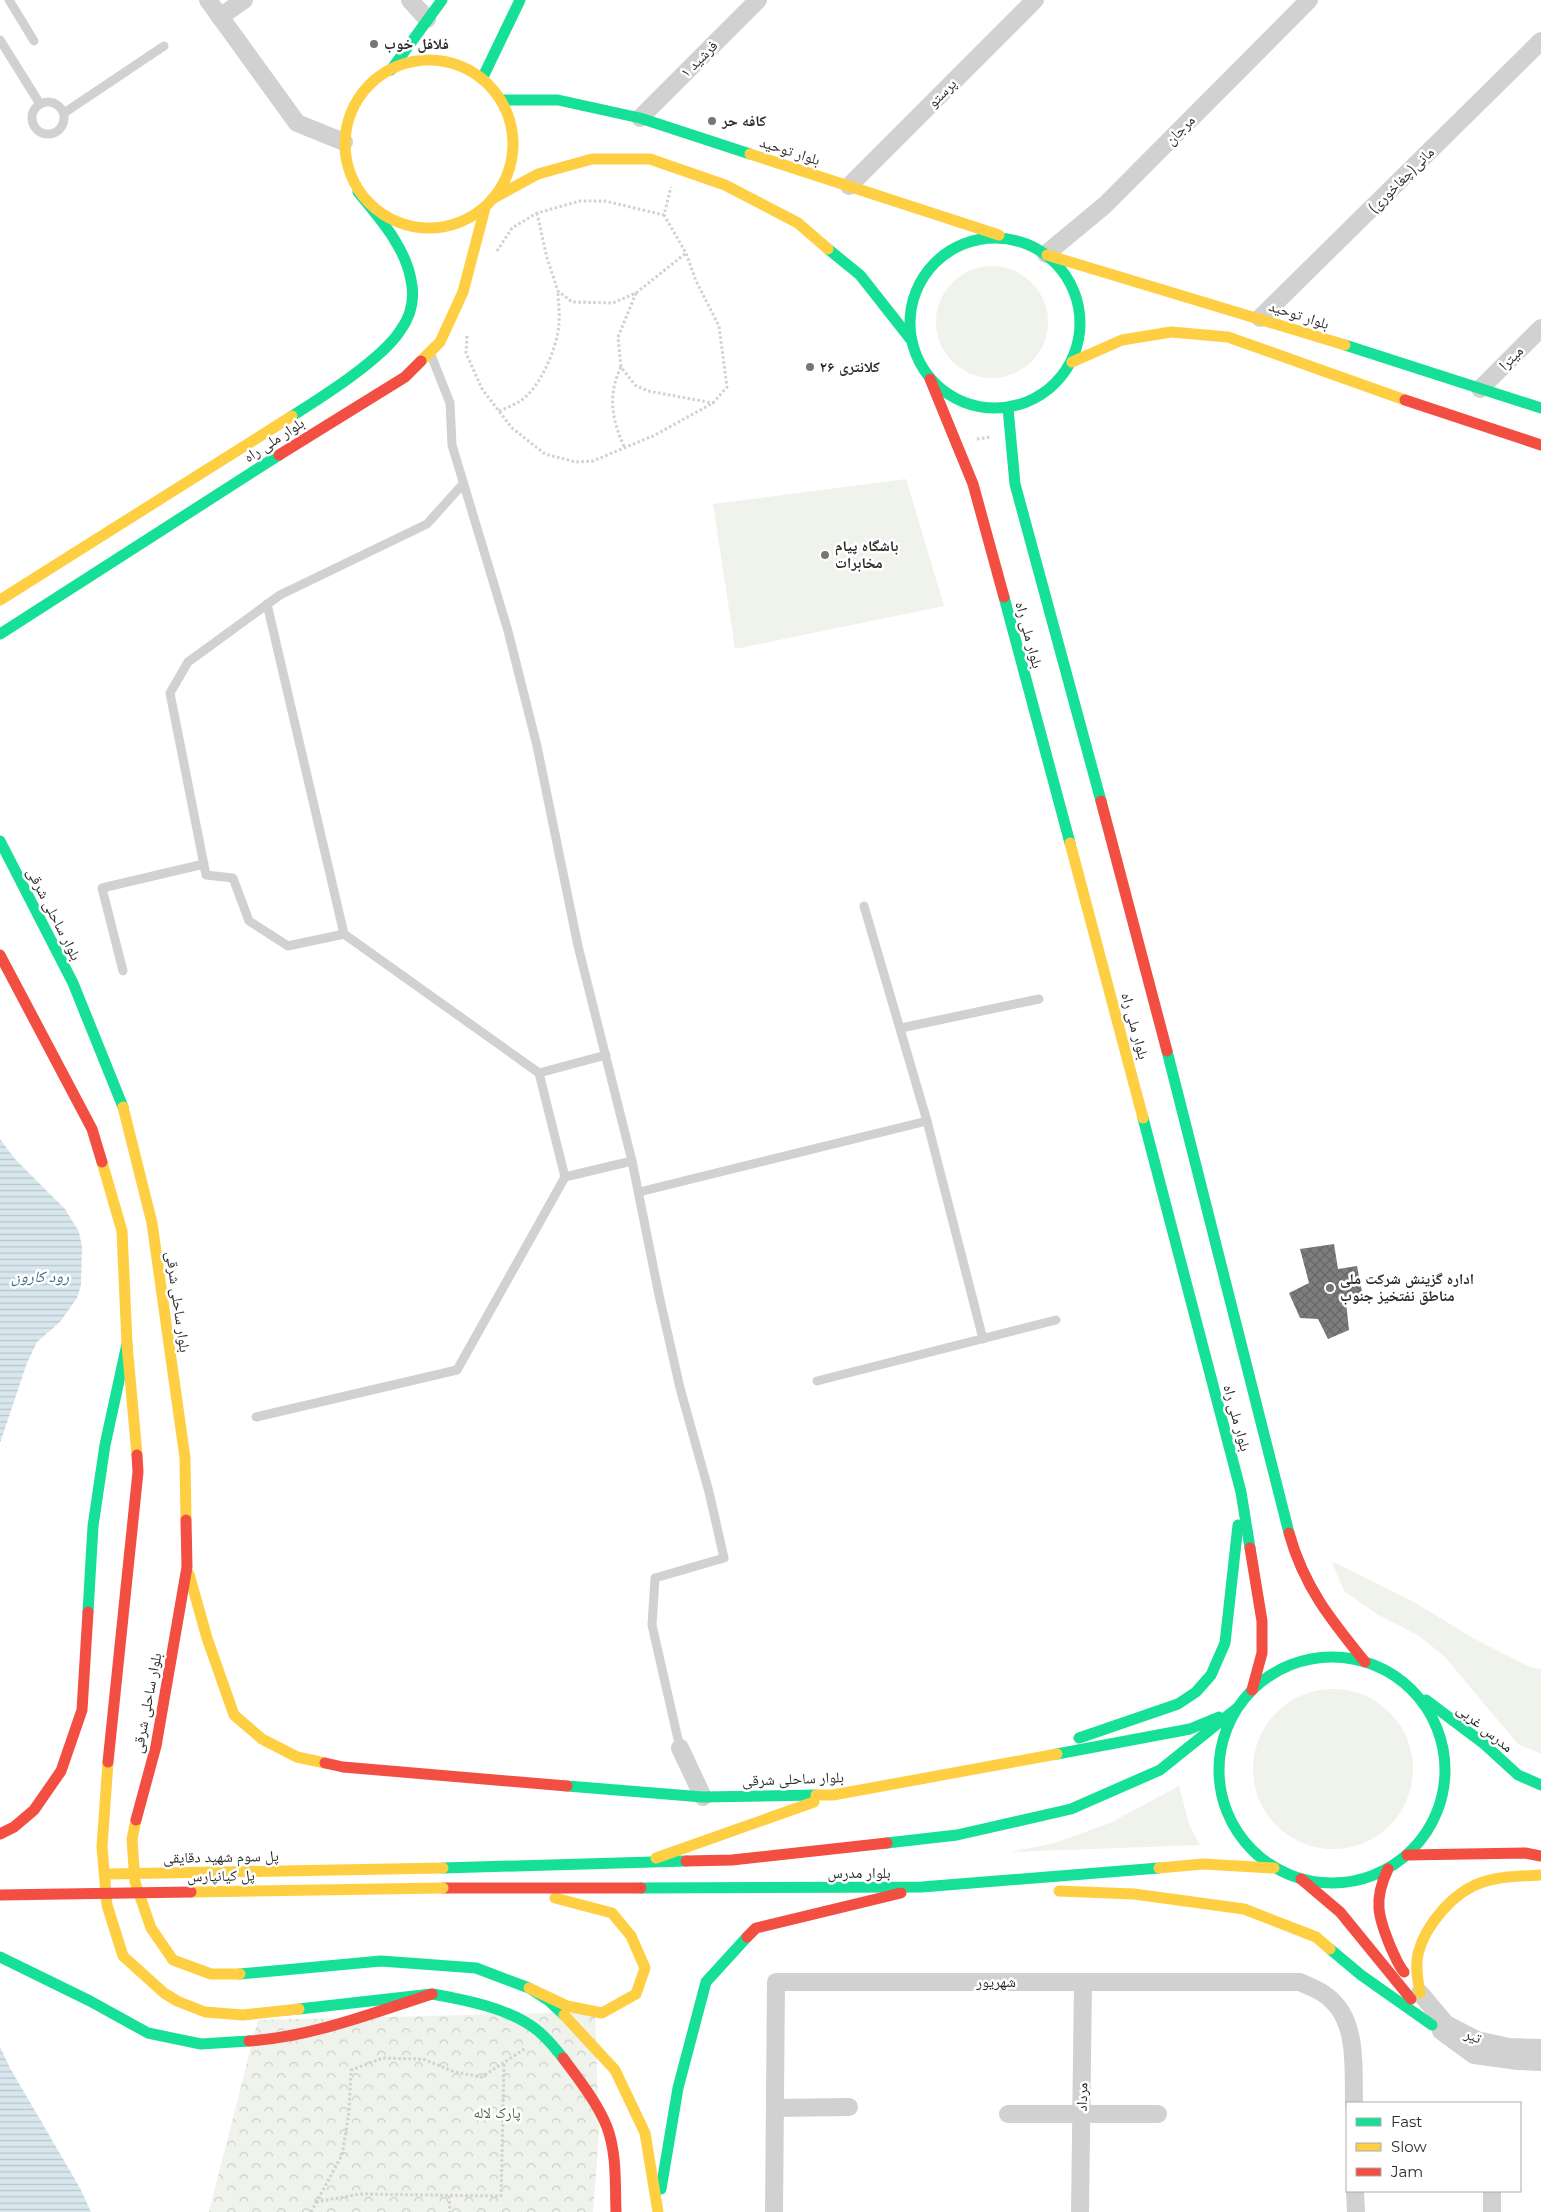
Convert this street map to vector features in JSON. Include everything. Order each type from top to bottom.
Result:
[{"type":"main road","points":[[390,70],[442,0]]},
{"type":"main road","points":[[482,78],[520,0]]},
{"type":"main road","points":[[489,203],[503,185],[513,157],[512,128],[501,100],[482,78],[456,64],[430,60],[404,64],[380,75],[362,93],[349,116],[344,142],[347,168],[358,192],[376,211],[402,225],[431,229],[460,223],[489,203],[538,174],[592,158],[650,159],[725,185],[798,223],[860,275],[912,341]]},
{"type":"main road","name":"بلوار توحید","points":[[501,100],[558,100],[640,118],[1008,238]]},
{"type":"main road","name":"بلوار ملی راه","points":[[0,600],[274,428],[360,370],[394,339],[410,313],[413,294],[411,280],[393,237],[358,192]]},
{"type":"main road","name":"بلوار ملی راه","points":[[0,634],[313,433],[405,377],[440,342],[462,292],[489,203]]},
{"type":"main road","points":[[1008,238],[1034,246],[1046,254],[1056,262],[1072,284],[1080,309],[1081,336],[1072,362],[1056,384],[1034,400],[1008,408],[981,408],[953,398],[930,380],[915,354],[912,341],[909,325],[914,295],[928,269],[950,250],[978,239],[1008,238]]},
{"type":"main road","name":"بلوار توحید","points":[[1046,254],[1260,318],[1541,408]]},
{"type":"main road","points":[[1072,362],[1122,340],[1171,332],[1228,337],[1466,421],[1541,445]]},
{"type":"main road","name":"بلوار ملی راه","points":[[930,380],[973,484],[1109,972],[1241,1492],[1262,1621],[1262,1653],[1252,1690]]},
{"type":"main road","name":"بلوار ملی راه","points":[[1008,408],[1015,484],[1145,963],[1295,1550],[1307,1584],[1322,1610],[1365,1662]]},
{"type":"main road","name":"بلوار ساحلی شرقی","points":[[0,841],[73,983],[124,1110],[152,1223],[185,1458],[187,1567],[156,1746],[132,1840],[135,1882],[150,1928],[173,1960],[211,1974],[253,1974],[381,1961],[458,1965],[476,1968],[530,1988],[549,2001],[577,2027],[615,2070],[646,2133],[658,2211]]},
{"type":"main road","name":"بلوار ساحلی شرقی","points":[[0,955],[92,1129],[122,1231],[138,1472],[106,1785],[102,1847],[107,1904],[123,1956],[164,1992],[178,2001],[204,2012],[243,2015],[432,1994],[456,1998],[493,2009],[530,2026],[544,2036],[562,2058],[604,2118],[614,2159],[616,2212]]},
{"type":"main road","points":[[1129,967],[1145,963]]},
{"type":"main road","points":[[0,1834],[14,1827],[34,1810],[61,1771],[82,1710],[93,1526],[105,1445],[128,1344]]},
{"type":"main road","points":[[1043,1756],[1085,1736],[1178,1704],[1196,1692],[1211,1675],[1225,1643],[1241,1492]]},
{"type":"main road","name":"بلوار ساحلی شرقی","points":[[187,1567],[207,1638],[234,1715],[262,1739],[297,1757],[343,1767],[703,1797],[833,1795],[1190,1729],[1236,1710]]},
{"type":"main road","points":[[1302,1880],[1331,1883],[1361,1880],[1388,1868],[1407,1855],[1425,1835],[1437,1812],[1444,1787],[1445,1769],[1440,1735],[1429,1711],[1412,1690],[1391,1673],[1365,1662],[1335,1657],[1305,1660],[1277,1672],[1252,1690],[1236,1710],[1223,1737],[1218,1766],[1221,1797],[1232,1825],[1250,1849],[1274,1868],[1302,1880],[1340,1912],[1432,2025]]},
{"type":"main road","name":"مدرس غربی","points":[[1412,1690],[1483,1743],[1518,1775],[1541,1785]]},
{"type":"main road","name":"بلوار مدرس","points":[[443,1868],[732,1860],[957,1835],[1071,1809],[1160,1770],[1236,1710]]},
{"type":"main road","points":[[645,1863],[833,1795]]},
{"type":"main road","points":[[1407,1855],[1525,1853],[1541,1856]]},
{"type":"main road","name":"بلوار مدرس","points":[[443,1888],[922,1887],[1203,1864],[1274,1868]]},
{"type":"main road","name":"پل سوم شهید دقایقی","points":[[95,1874],[443,1868]]},
{"type":"main road","points":[[1388,1868],[1380,1883],[1377,1911],[1382,1928],[1402,1970],[1420,1993]]},
{"type":"main road","points":[[1420,1993],[1417,1967],[1418,1953],[1426,1934],[1449,1903],[1482,1882],[1541,1875]]},
{"type":"main road","points":[[658,2211],[678,2088],[706,1982],[756,1928],[922,1887],[1028,1890]]},
{"type":"main road","name":"پل کیانپارس","points":[[0,1895],[443,1888]]},
{"type":"main road","points":[[514,1888],[612,1913],[631,1936],[645,1968],[636,1994],[602,2013],[567,2006],[530,1988]]},
{"type":"main road","points":[[1048,1891],[1134,1894],[1244,1909],[1316,1936],[1361,1975],[1432,2025]]},
{"type":"main road","points":[[0,1957],[90,2001],[148,2033],[201,2044],[265,2040],[327,2027],[432,1994]]},
{"type":"street","points":[[208,0],[297,123],[344,142]]},
{"type":"street","points":[[220,17],[244,0]]},
{"type":"street","points":[[410,0],[427,19]]},
{"type":"street","name":"فرشید ۱","points":[[640,118],[758,0]]},
{"type":"street","name":"پرستو","points":[[849,186],[1035,0]]},
{"type":"street","name":"مرجان","points":[[1046,254],[1105,205],[1309,0]]},
{"type":"street","name":"مانی(چغاخوری)","points":[[1260,318],[1541,41]]},
{"type":"street","name":"میترا","points":[[1480,389],[1541,328]]},
{"type":"street","points":[[680,1748],[703,1797]]},
{"type":"street","name":"شهریور","points":[[774,2212],[776,1982],[1300,1982],[1325,1994],[1344,2016],[1352,2044],[1354,2102]]},
{"type":"street","name":"مرداد","points":[[1080,2212],[1083,1982]]},
{"type":"street","name":"تیر","points":[[1420,1993],[1446,2024],[1476,2040],[1510,2048],[1541,2048]]},
{"type":"street","name":"تیر","points":[[1432,2025],[1474,2055],[1518,2062],[1541,2062]]},
{"type":"street","points":[[775,2108],[850,2107]]},
{"type":"street","points":[[1008,2114],[1158,2114]]},
{"type":"street","points":[[1355,2192],[1356,2212]]},
{"type":"street","points":[[1492,2192],[1492,2212]]},
{"type":"lane","points":[[9,0],[34,41]]},
{"type":"lane","points":[[0,40],[40,104]]},
{"type":"lane","points":[[64,113],[164,46]]},
{"type":"lane","points":[[51,101],[59,105],[64,113],[64,122],[59,130],[51,134],[41,133],[34,127],[32,118],[34,109],[40,104],[51,101]]},
{"type":"lane","points":[[430,352],[450,403],[452,445],[508,631],[537,746],[578,946],[632,1161],[680,1388],[709,1492],[724,1558],[655,1578],[652,1625],[680,1748]]},
{"type":"lane","points":[[344,934],[288,946],[249,921],[233,878],[206,875],[170,693],[188,662],[267,604],[280,595],[427,524],[464,484]]},
{"type":"lane","points":[[256,1418],[457,1370],[565,1176],[539,1073],[344,934],[267,604]]},
{"type":"lane","points":[[123,971],[102,888],[204,864]]},
{"type":"lane","points":[[864,906],[927,1121],[983,1338]]},
{"type":"lane","points":[[901,1028],[1039,999]]},
{"type":"lane","points":[[539,1073],[606,1055]]},
{"type":"lane","points":[[639,1192],[927,1121]]},
{"type":"lane","points":[[565,1176],[632,1161]]},
{"type":"lane","points":[[817,1381],[1056,1320]]},
{"type":"path","points":[[468,327],[466,353],[482,389],[512,428],[545,454],[576,462],[593,461],[655,435],[713,402],[727,387],[719,326],[696,281],[686,253],[664,215],[676,168]]},
{"type":"path","points":[[492,259],[512,228],[538,213],[580,201],[605,201],[664,215]]},
{"type":"path","points":[[499,411],[520,401],[534,390],[558,333],[558,291],[546,258],[538,213]]},
{"type":"path","points":[[558,291],[572,302],[613,303],[636,293],[686,253]]},
{"type":"path","points":[[636,293],[618,337],[621,367],[635,385],[648,391],[713,402]]},
{"type":"path","points":[[621,367],[613,383],[612,396],[614,418],[625,449]]},
{"type":"path","points":[[956,443],[1011,434]]},
{"type":"path","points":[[311,2212],[316,2202],[342,2155],[349,2112],[350,2070],[383,2058],[423,2059],[455,2072],[482,2077],[504,2063],[501,2196],[360,2194],[316,2202]]},
{"type":"path","points":[[449,2196],[450,2212]]},
{"type":"green space","points":[[992,266],[1013,270],[1032,282],[1044,301],[1048,322],[1044,343],[1032,362],[1013,374],[992,378],[971,374],[952,362],[940,343],[936,322],[940,301],[952,282],[971,270]]},
{"type":"green space","name":"باشگاه پیام مخابرات","points":[[906,479],[944,606],[735,649],[713,504]]},
{"type":"green space","points":[[1331,1561],[1414,1602],[1471,1637],[1530,1667],[1541,1669],[1541,1754],[1518,1744],[1444,1656],[1419,1636],[1377,1614],[1345,1592]]},
{"type":"green space","points":[[1341,1689],[1371,1698],[1390,1712],[1400,1724],[1407,1738],[1412,1753],[1412,1785],[1407,1800],[1400,1814],[1390,1826],[1378,1836],[1356,1846],[1341,1849],[1325,1849],[1310,1846],[1288,1836],[1266,1814],[1254,1785],[1253,1761],[1256,1746],[1266,1724],[1288,1702],[1317,1690]]},
{"type":"green space","points":[[1179,1786],[1189,1824],[1200,1845],[1010,1852],[1055,1843],[1110,1823]]},
{"type":"green space","name":"پارک لاله","points":[[595,2012],[599,2135],[593,2212],[209,2212],[258,2020]]},
{"type":"water","name":"رود کارون","points":[[0,1139],[15,1159],[65,1209],[79,1232],[82,1247],[81,1285],[77,1298],[60,1322],[37,1342],[27,1363],[0,1443]]},
{"type":"water","points":[[0,2047],[10,2068],[80,2188],[91,2212],[0,2212]]},
{"type":"building","name":"اداره گزینش شرکت ملی مناطق نفتخیز جنوب","points":[[1334,1244],[1338,1269],[1357,1266],[1364,1302],[1346,1302],[1349,1330],[1328,1339],[1318,1319],[1300,1318],[1289,1293],[1309,1283],[1300,1249]]},
{"type":"traffic: fast","points":[[391,70],[442,0]]},
{"type":"traffic: fast","points":[[482,79],[520,0]]},
{"type":"traffic: fast","points":[[501,100],[558,100],[640,118],[750,154]]},
{"type":"traffic: fast","points":[[292,416],[350,377],[379,354],[400,331],[409,313],[412,287],[403,256],[390,233],[358,192]]},
{"type":"traffic: fast","points":[[1003,238],[1028,244],[1049,257],[1061,269],[1077,298],[1080,323],[1079,340],[1074,356],[1061,377],[1049,389],[1020,405],[987,408],[962,402],[941,389],[929,377],[913,348],[910,315],[916,290],[929,269],[941,257],[970,241],[1003,238]]},
{"type":"traffic: fast","points":[[828,249],[860,275],[912,341]]},
{"type":"traffic: fast","points":[[1345,345],[1541,408]]},
{"type":"traffic: fast","points":[[1008,408],[1015,484],[1101,801]]},
{"type":"traffic: fast","points":[[0,634],[279,455]]},
{"type":"traffic: fast","points":[[1004,597],[1070,843]]},
{"type":"traffic: fast","points":[[0,841],[73,983],[123,1107]]},
{"type":"traffic: fast","points":[[1167,1051],[1289,1533]]},
{"type":"traffic: fast","points":[[1143,1118],[1241,1492],[1250,1548]]},
{"type":"traffic: fast","points":[[88,1612],[93,1526],[105,1445],[127,1344]]},
{"type":"traffic: fast","points":[[1079,1738],[1178,1704],[1196,1692],[1211,1675],[1225,1643],[1238,1525]]},
{"type":"traffic: fast","points":[[1332,1657],[1354,1659],[1375,1666],[1395,1676],[1412,1690],[1426,1707],[1436,1727],[1443,1748],[1445,1770],[1443,1792],[1436,1813],[1426,1833],[1412,1850],[1395,1864],[1375,1874],[1354,1881],[1332,1883],[1310,1881],[1289,1874],[1269,1864],[1252,1850],[1238,1833],[1228,1813],[1221,1792],[1219,1770],[1221,1748],[1228,1727],[1238,1707],[1252,1690],[1269,1676],[1289,1666],[1310,1659],[1332,1657]]},
{"type":"traffic: fast","points":[[1426,1700],[1483,1743],[1518,1775],[1541,1785]]},
{"type":"traffic: fast","points":[[887,1843],[957,1835],[1071,1809],[1160,1770],[1236,1709]]},
{"type":"traffic: fast","points":[[1057,1754],[1190,1729],[1219,1717]]},
{"type":"traffic: fast","points":[[567,1786],[703,1797],[816,1795]]},
{"type":"traffic: fast","points":[[443,1868],[686,1861]]},
{"type":"traffic: fast","points":[[641,1888],[922,1887],[1159,1868]]},
{"type":"traffic: fast","points":[[661,2189],[678,2088],[706,1982],[747,1937]]},
{"type":"traffic: fast","points":[[1330,1949],[1361,1975],[1432,2025]]},
{"type":"traffic: fast","points":[[0,1957],[90,2001],[148,2033],[201,2044],[249,2041]]},
{"type":"traffic: fast","points":[[240,1974],[381,1961],[476,1968],[529,1988],[549,2001],[564,2015]]},
{"type":"traffic: fast","points":[[299,2009],[432,1994],[445,1996],[487,2006],[526,2022],[541,2033],[563,2058]]},
{"type":"traffic: slow","points":[[429,60],[453,64],[469,70],[494,91],[503,104],[509,120],[513,144],[509,168],[503,184],[482,209],[469,218],[453,224],[429,228],[405,224],[389,218],[364,197],[355,184],[349,168],[345,144],[349,120],[355,104],[376,79],[389,70],[405,64],[429,60]]},
{"type":"traffic: slow","points":[[750,154],[999,235]]},
{"type":"traffic: slow","points":[[492,199],[538,174],[592,159],[650,159],[725,185],[798,223],[828,249]]},
{"type":"traffic: slow","points":[[421,361],[440,342],[463,292],[485,208]]},
{"type":"traffic: slow","points":[[1047,255],[1345,345]]},
{"type":"traffic: slow","points":[[1072,362],[1122,340],[1171,332],[1228,337],[1405,400]]},
{"type":"traffic: slow","points":[[0,600],[292,416]]},
{"type":"traffic: slow","points":[[1070,843],[1143,1118]]},
{"type":"traffic: slow","points":[[123,1107],[152,1223],[185,1458],[186,1520]]},
{"type":"traffic: slow","points":[[102,1162],[122,1231],[127,1344],[137,1455]]},
{"type":"traffic: slow","points":[[189,1574],[207,1638],[234,1715],[262,1739],[297,1757],[325,1763]]},
{"type":"traffic: slow","points":[[816,1795],[833,1795],[1057,1754]]},
{"type":"traffic: slow","points":[[108,1762],[102,1847],[107,1905],[123,1956],[164,1993],[177,2001],[205,2012],[243,2015],[299,2009]]},
{"type":"traffic: slow","points":[[656,1858],[814,1802]]},
{"type":"traffic: slow","points":[[136,1820],[132,1839],[135,1882],[151,1928],[173,1960],[211,1974],[240,1974]]},
{"type":"traffic: slow","points":[[1159,1868],[1203,1864],[1274,1868]]},
{"type":"traffic: slow","points":[[109,1874],[443,1868]]},
{"type":"traffic: slow","points":[[1420,1993],[1417,1974],[1418,1954],[1427,1932],[1442,1910],[1472,1886],[1483,1882],[1505,1877],[1541,1875]]},
{"type":"traffic: slow","points":[[191,1892],[443,1888]]},
{"type":"traffic: slow","points":[[1059,1891],[1134,1894],[1244,1909],[1316,1937],[1330,1949]]},
{"type":"traffic: slow","points":[[529,1988],[567,2006],[602,2013],[636,1994],[645,1968],[631,1936],[612,1913],[555,1898]]},
{"type":"traffic: slow","points":[[564,2015],[615,2070],[645,2133],[658,2212]]},
{"type":"traffic: jam","points":[[279,455],[405,377],[421,361]]},
{"type":"traffic: jam","points":[[930,379],[973,484],[1004,597]]},
{"type":"traffic: jam","points":[[1405,400],[1541,445]]},
{"type":"traffic: jam","points":[[1101,801],[1167,1051]]},
{"type":"traffic: jam","points":[[0,955],[92,1129],[102,1162]]},
{"type":"traffic: jam","points":[[108,1762],[138,1472],[137,1455]]},
{"type":"traffic: jam","points":[[136,1820],[156,1746],[187,1567],[186,1520]]},
{"type":"traffic: jam","points":[[1289,1533],[1302,1570],[1320,1602],[1365,1662]]},
{"type":"traffic: jam","points":[[1250,1548],[1262,1621],[1262,1653],[1252,1690]]},
{"type":"traffic: jam","points":[[0,1834],[14,1827],[34,1810],[61,1771],[82,1710],[88,1612]]},
{"type":"traffic: jam","points":[[325,1763],[343,1767],[567,1786]]},
{"type":"traffic: jam","points":[[686,1861],[732,1860],[887,1843]]},
{"type":"traffic: jam","points":[[1407,1855],[1525,1853],[1541,1856]]},
{"type":"traffic: jam","points":[[1388,1869],[1380,1890],[1380,1918],[1391,1948],[1404,1972]]},
{"type":"traffic: jam","points":[[1301,1879],[1340,1912],[1411,1999]]},
{"type":"traffic: jam","points":[[443,1888],[641,1888]]},
{"type":"traffic: jam","points":[[0,1895],[191,1892]]},
{"type":"traffic: jam","points":[[747,1937],[756,1928],[901,1893]]},
{"type":"traffic: jam","points":[[249,2041],[272,2039],[319,2029],[432,1994]]},
{"type":"traffic: jam","points":[[563,2058],[593,2100],[607,2127],[614,2158],[616,2212]]},
{"type":"place","name":"فلافل خوب","points":[[374,44]]},
{"type":"place","name":"کافه حر","points":[[712,121]]},
{"type":"place","name":"کلانتری ۲۶","points":[[810,367]]},
{"type":"place","name":"باشگاه پیام مخابرات","points":[[825,555]]},
{"type":"place","name":"اداره گزینش شرکت ملی مناطق نفتخیز جنوب","points":[[1330,1288]]}]
